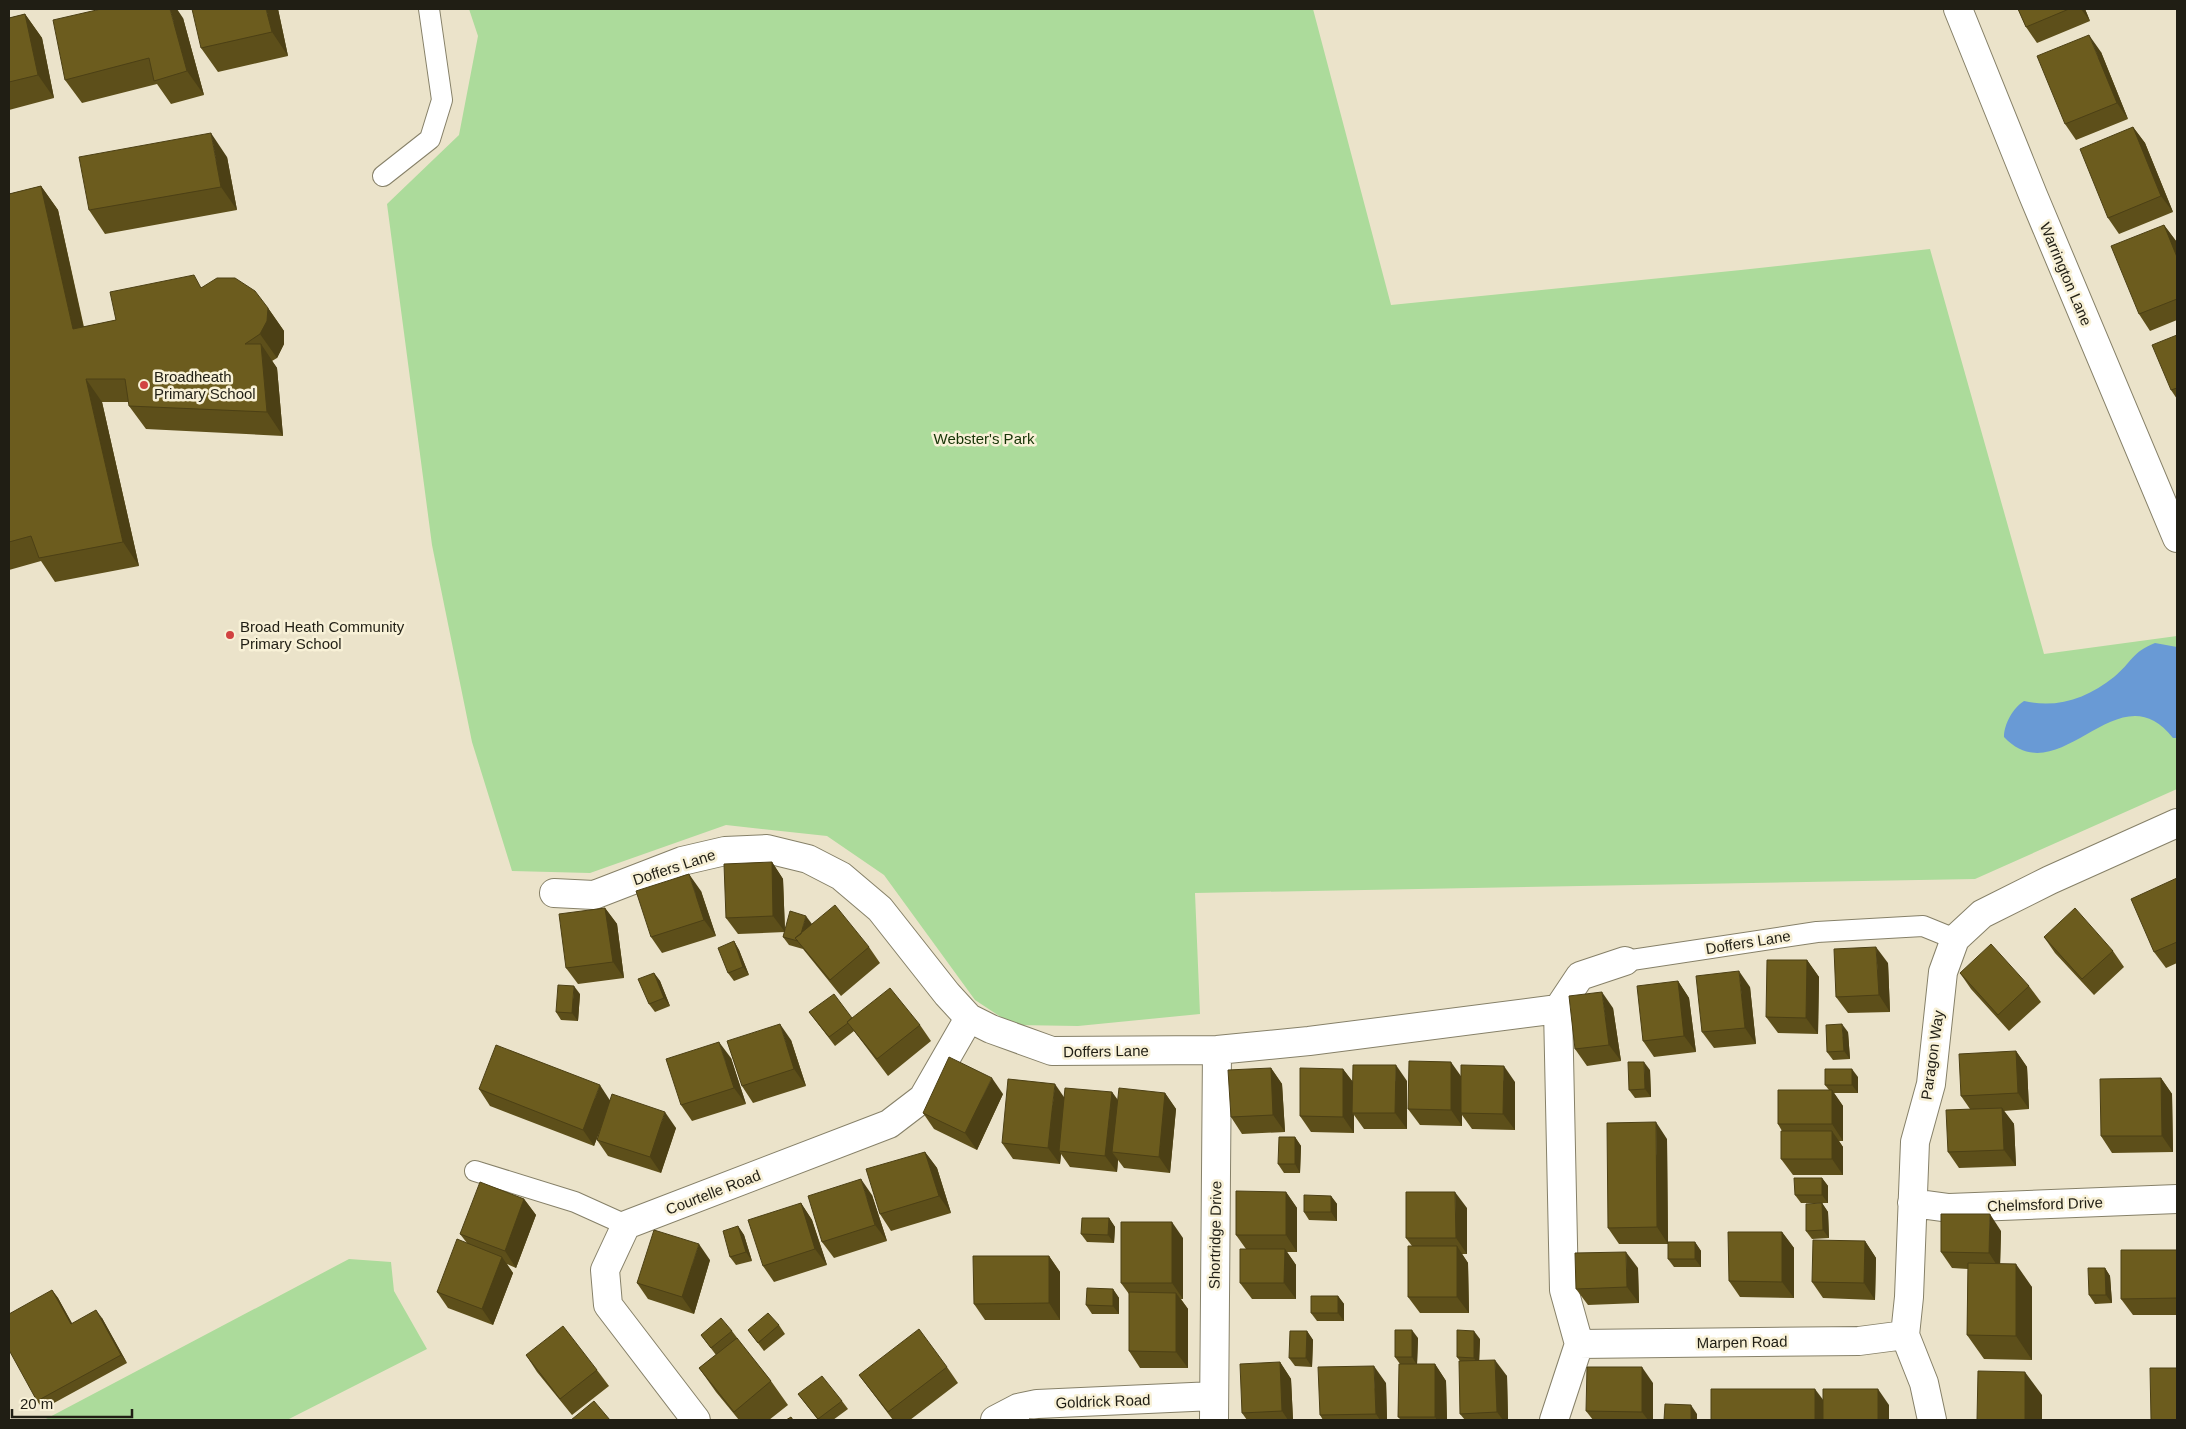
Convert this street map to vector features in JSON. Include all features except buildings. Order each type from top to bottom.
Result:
[{"type":"street","name":"Warrington Lane","points":[[1958,9],[2033,195],[2177,538]]},
{"type":"street","name":"Paragon Way","points":[[1932,1420],[1924,1383],[1905,1335],[1915,1142],[1931,1084],[1943,972],[1955,939],[1982,914],[2050,880],[2177,823]]},
{"type":"street","name":"Doffers Lane","points":[[554,893],[594,895],[682,861],[725,850],[767,848],[808,859],[841,876],[880,909],[947,994],[969,1018],[991,1029],[1052,1052],[1217,1050],[1310,1041],[1558,1009],[1580,976],[1625,961]]},
{"type":"street","points":[[1554,1420],[1579,1344],[1564,1290],[1558,1009]]},
{"type":"street","name":"Courtelle Road","points":[[626,1225],[890,1124],[923,1098],[969,1018]]},
{"type":"street","name":"Shortridge Drive","points":[[1214,1408],[1217,1050]]},
{"type":"street","name":"Chelmsford Drive","points":[[1912,1204],[1949,1208],[2177,1199]]},
{"type":"street","points":[[626,1225],[605,1270],[608,1305],[696,1420]]},
{"type":"street","name":"Marpen Road","points":[[1579,1344],[1859,1341],[1905,1335]]},
{"type":"street","name":"Goldrick Road","points":[[995,1420],[1018,1408],[1037,1404],[1214,1408]]},
{"type":"lane","points":[[383,176],[430,139],[442,100],[429,9]]},
{"type":"lane","name":"Doffers Lane","points":[[1625,961],[1817,932],[1924,926],[1955,939]]},
{"type":"lane","points":[[474,1170],[574,1202],[626,1225]]},
{"type":"green space","name":"Webster's Park","points":[[469,9],[1313,9],[1391,305],[1930,249],[2044,654],[2177,636],[2177,789],[1975,879],[1195,893],[1200,1014],[1078,1026],[1013,1025],[975,1000],[884,875],[827,836],[726,825],[590,873],[512,871],[472,742],[432,545],[387,204],[459,135],[478,36]]},
{"type":"green space","points":[[349,1259],[391,1262],[394,1291],[427,1349],[287,1420],[44,1420]]},
{"type":"water","points":[[2155,643],[2177,647],[2177,738],[2173,738],[2152,720],[2131,716],[2110,722],[2068,745],[2046,752],[2025,751],[2004,737],[2010,717],[2024,701],[2048,704],[2083,696],[2114,677],[2141,650]]},
{"type":"place","name":"Broadheath Primary School","points":[[144,385]]},
{"type":"place","name":"Broad Heath Community Primary School","points":[[230,635]]}]
